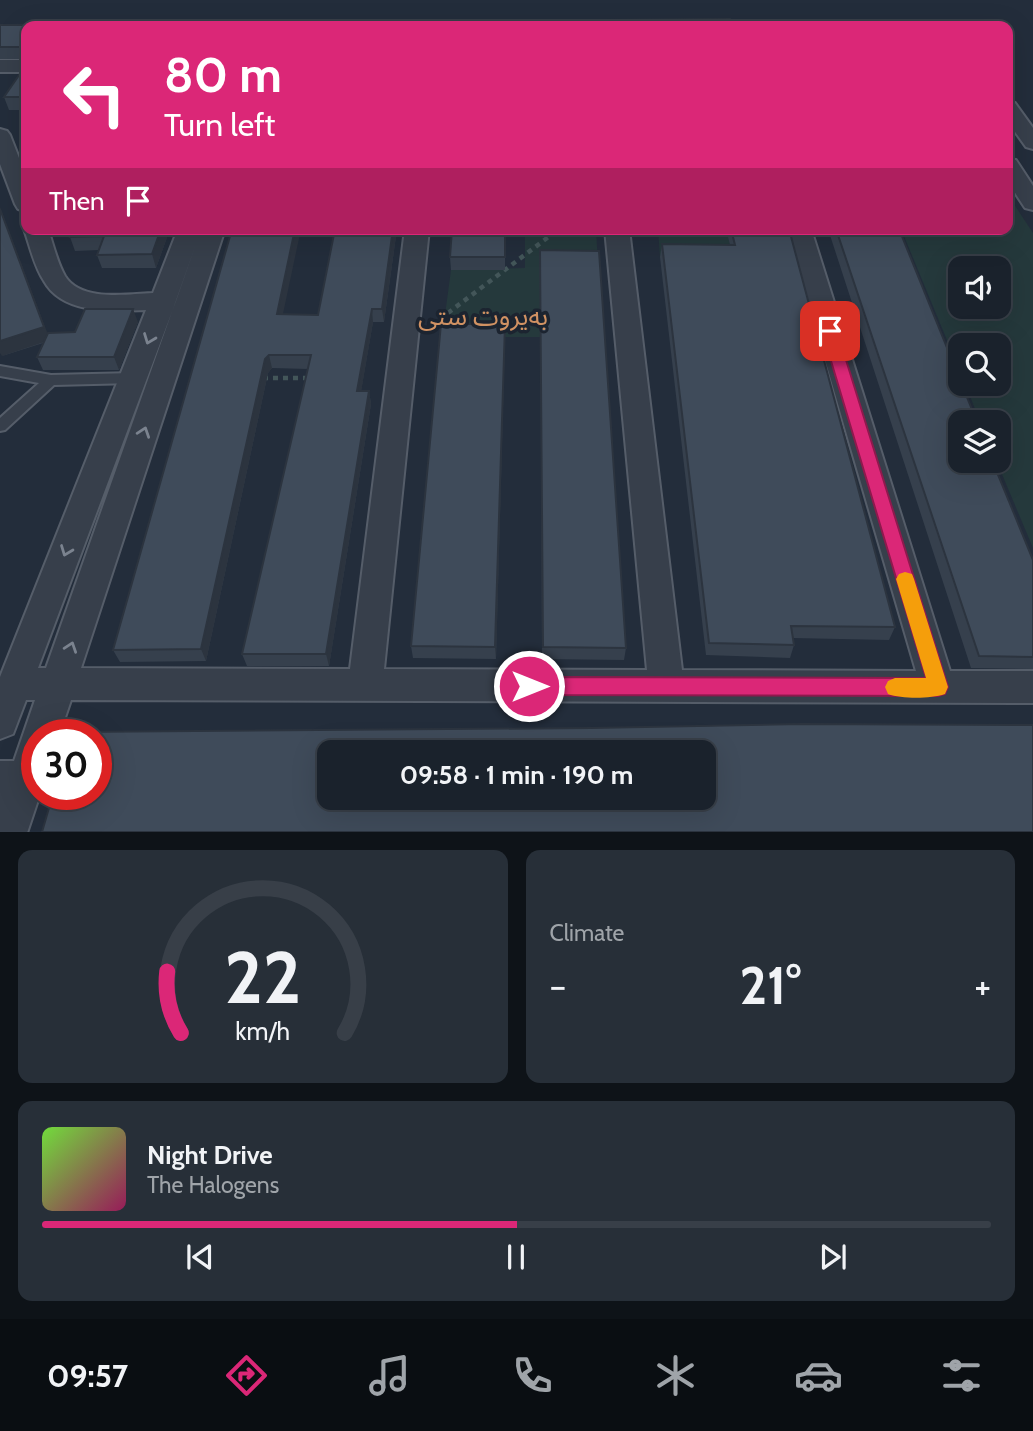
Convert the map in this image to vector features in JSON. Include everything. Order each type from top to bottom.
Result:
[{"type":"street","points":[[0,66],[21,66]]},
{"type":"street","points":[[1013,114],[1033,143]]},
{"type":"street","points":[[0,135],[21,191]]},
{"type":"street","points":[[1013,173],[1033,204]]},
{"type":"street","points":[[38,235],[56,281],[71,295],[95,301],[163,301]]},
{"type":"street","points":[[46,719],[148,379],[163,301],[188,235]]},
{"type":"street","points":[[0,722],[14,684],[211,235]]},
{"type":"street","points":[[365,685],[416,235]]},
{"type":"street","points":[[618,235],[666,686]]},
{"type":"street","points":[[801,235],[938,687]]},
{"type":"street","points":[[14,684],[1033,687]]},
{"type":"street","points":[[8,832],[21,769]]},
{"type":"lane","points":[[0,372],[51,380],[148,379]]},
{"type":"lane","points":[[0,426],[51,380]]},
{"type":"path","points":[[401,353],[419,335],[551,235]]},
{"type":"path","points":[[255,378],[322,378]]},
{"type":"green space","points":[[1013,203],[1033,233],[1033,548],[1001,473],[1011,473],[1011,410],[975,410],[970,396],[1011,396],[1011,333],[948,333],[948,343],[903,235],[1013,235]]},
{"type":"green space","points":[[525,235],[596,235],[598,264],[540,264],[540,337],[442,337],[451,270],[525,268]]},
{"type":"green space","points":[[658,235],[728,235],[733,258],[660,257]]},
{"type":"building","points":[[730,19],[730,21],[487,21]]},
{"type":"building","points":[[0,25],[21,25],[21,47],[0,47]]},
{"type":"building","points":[[21,72],[21,97],[4,97]]},
{"type":"building","points":[[0,209],[44,327],[0,341]]},
{"type":"building","points":[[71,235],[159,235],[152,254],[97,255],[104,236],[70,237]]},
{"type":"building","points":[[230,235],[294,235],[277,314],[318,315],[334,235],[392,235],[382,309],[372,309],[357,391],[369,391],[326,654],[242,654],[311,355],[269,355],[265,359],[201,649],[113,650]]},
{"type":"building","points":[[452,235],[505,235],[505,257],[450,257]]},
{"type":"building","points":[[732,235],[791,235],[895,627],[791,626],[794,645],[709,643],[662,244],[735,245]]},
{"type":"building","points":[[838,235],[901,235],[948,350],[948,396],[966,396],[972,410],[948,410],[948,473],[997,473],[1033,560],[1033,657],[979,656]]},
{"type":"building","points":[[540,250],[599,251],[626,648],[543,647]]},
{"type":"building","points":[[85,309],[133,309],[114,357],[37,357],[48,333],[75,332]]},
{"type":"building","points":[[441,324],[505,324],[495,647],[411,646]]},
{"type":"building","points":[[802,724],[1033,725],[1033,832],[42,832],[48,810],[112,810],[112,732]]},
{"type":"slow traffic","points":[[895,687],[938,687],[905,579]]},
{"type":"district","name":"بەیروت ستی","points":[[483,316]]},
{"type":"route","points":[[529,686],[938,687],[830,331]]}]
